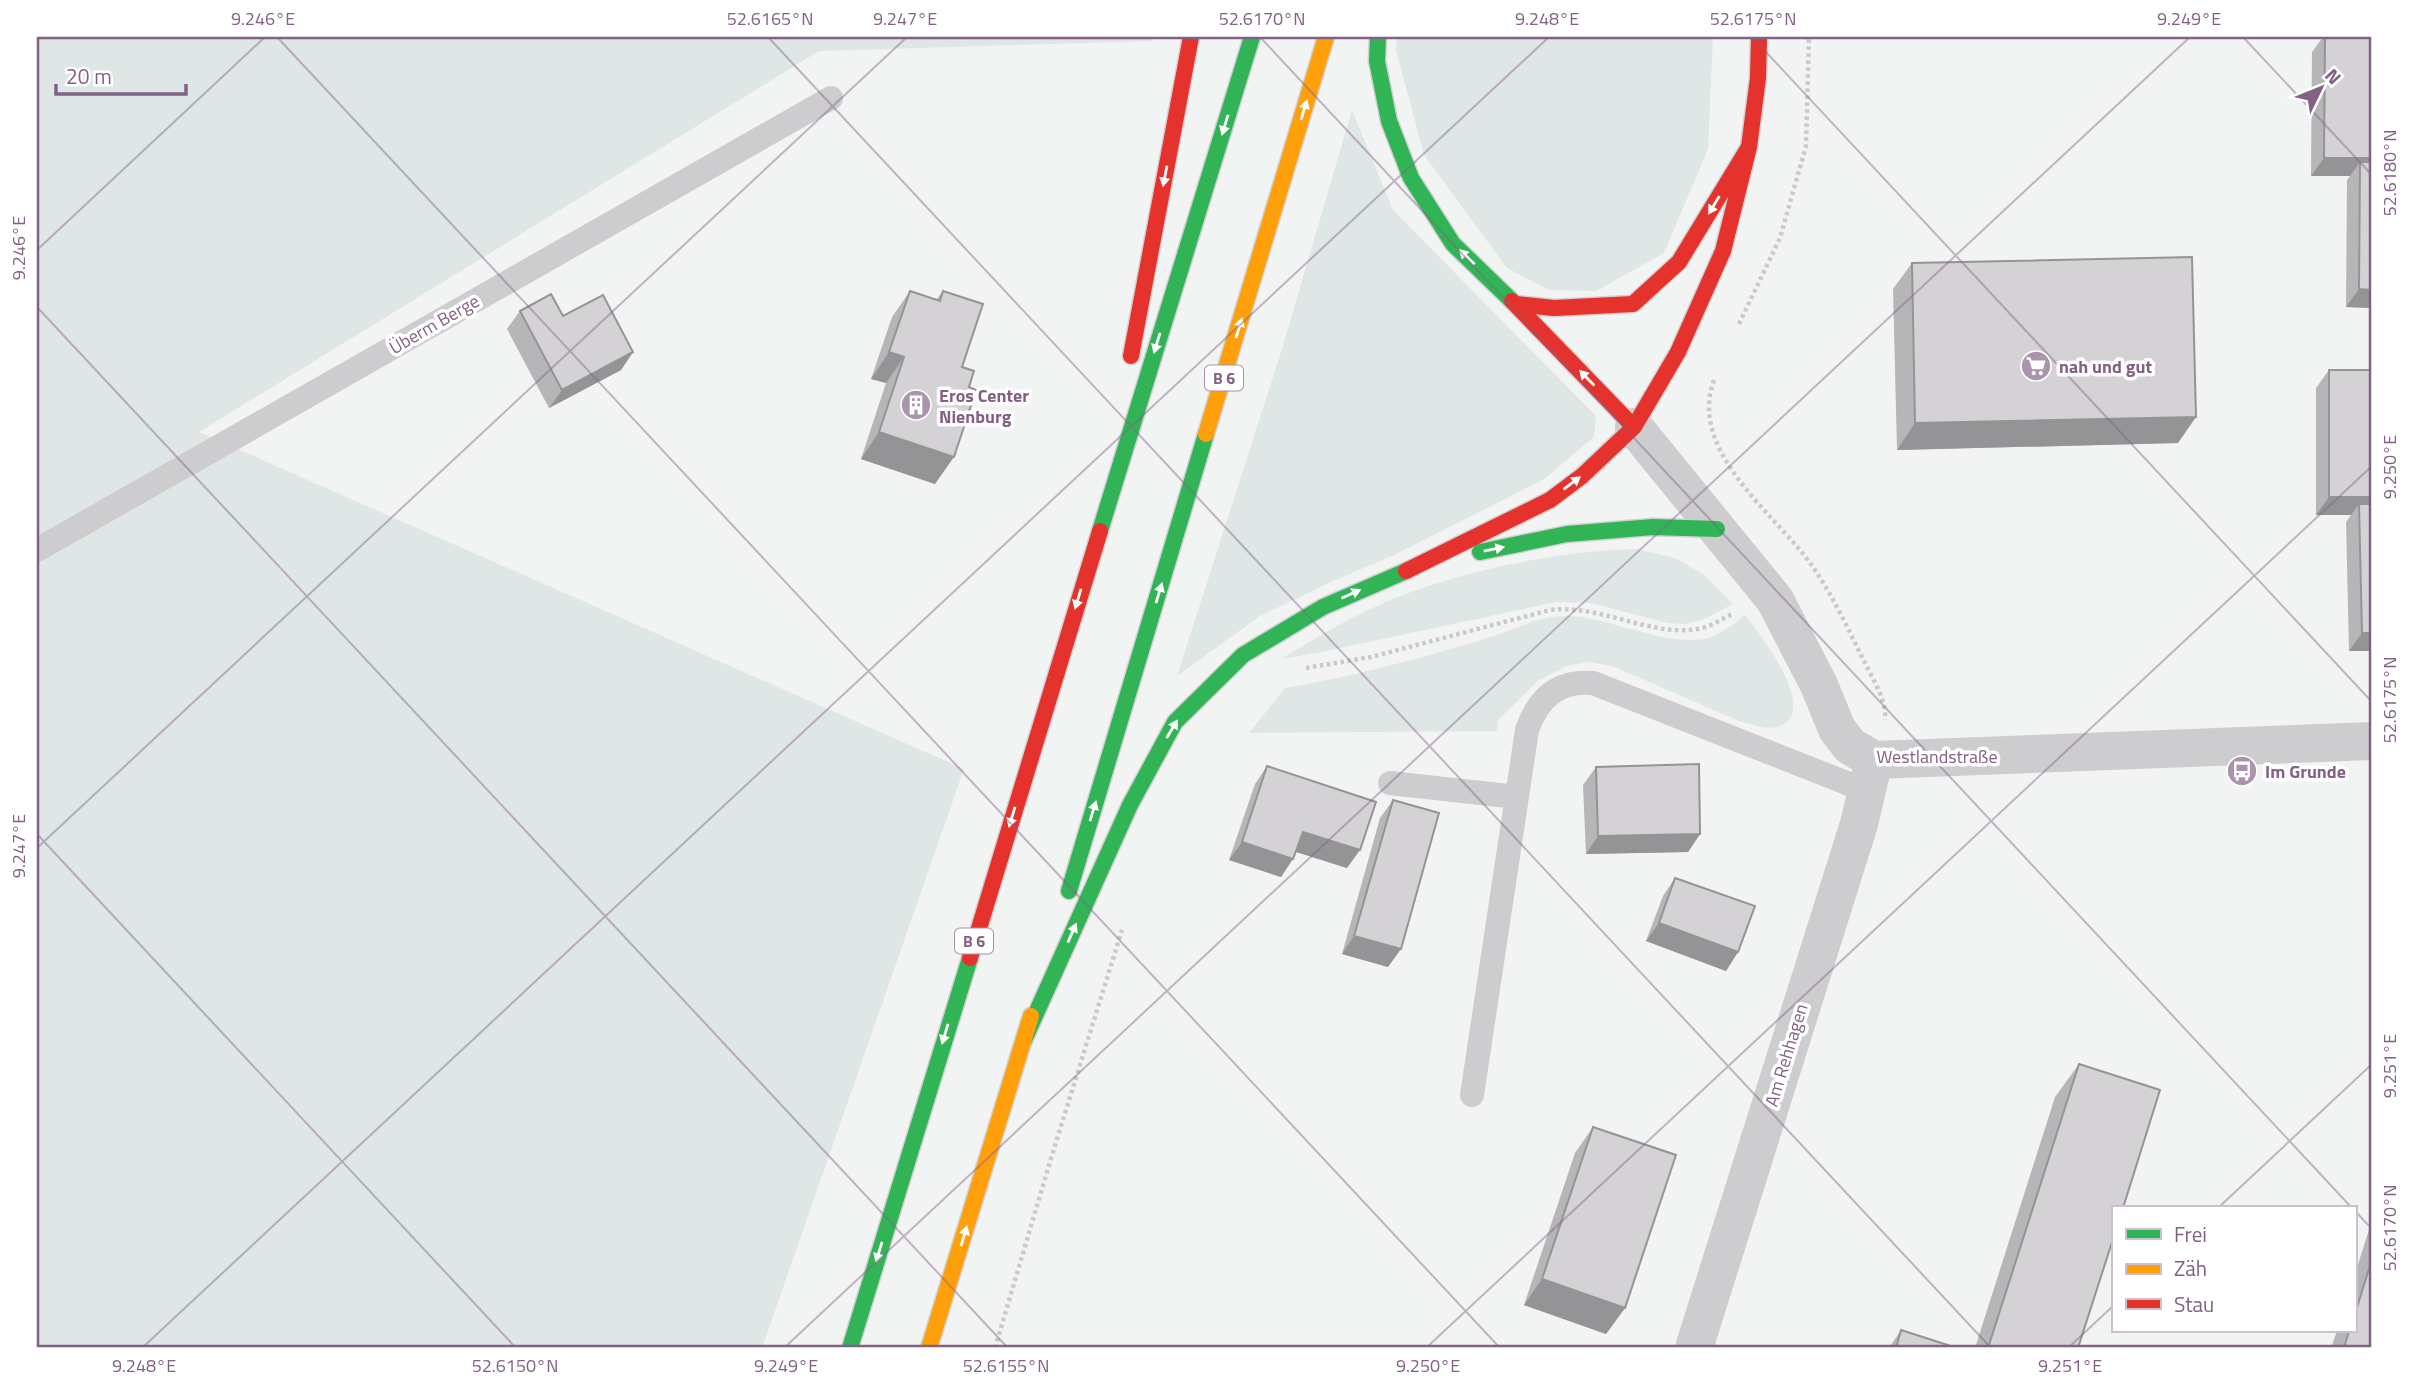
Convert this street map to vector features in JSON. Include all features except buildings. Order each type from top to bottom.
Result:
[{"type":"main road","points":[[1128,373],[1191,37]]},
{"type":"main road","name":"B 6","points":[[850,1348],[1252,37]]},
{"type":"main road","name":"B 6","points":[[929,1348],[1326,37]]},
{"type":"main road","points":[[1378,37],[1377,61],[1389,121],[1411,178],[1453,244],[1516,304],[1634,427]]},
{"type":"main road","points":[[1024,1040],[1130,805],[1175,722],[1242,655],[1323,607],[1427,562],[1550,500],[1582,476],[1634,427],[1678,352],[1723,251],[1749,147],[1758,78],[1759,37]]},
{"type":"main road","points":[[1516,304],[1554,308],[1633,304],[1679,262],[1749,147]]},
{"type":"main road","name":"B 6","points":[[1098,534],[1123,400]]},
{"type":"main road","points":[[1427,562],[1567,534],[1653,527],[1717,529]]},
{"type":"street","name":"Westlandstraße","points":[[1634,427],[1775,600],[1819,685],[1837,729],[1870,776],[2372,741]]},
{"type":"street","name":"Am Rehhagen","points":[[1694,1348],[1859,824],[1870,776]]},
{"type":"lane","name":"Überm Berge","points":[[37,550],[831,98]]},
{"type":"lane","points":[[1472,1095],[1527,730],[1532,715],[1549,694],[1578,681],[1593,682],[1870,776]]},
{"type":"lane","points":[[1390,783],[1517,797]]},
{"type":"path","points":[[1737,328],[1780,238],[1805,146],[1809,37]]},
{"type":"path","points":[[1717,371],[1709,393],[1708,415],[1716,446],[1755,500],[1812,567],[1839,612],[1880,693],[1886,716],[1870,776]]},
{"type":"path","points":[[1299,669],[1371,657],[1550,610],[1581,610],[1679,631],[1700,629],[1739,611],[1775,600]]},
{"type":"path","points":[[995,1348],[1124,923]]},
{"type":"shaded area","points":[[37,37],[1154,37],[1153,41],[819,51],[199,432],[964,769],[762,1348],[37,1348]]},
{"type":"shaded area","points":[[1397,37],[1713,37],[1708,149],[1664,253],[1596,291],[1549,290],[1507,268],[1424,155],[1396,50]]},
{"type":"shaded area","points":[[1352,110],[1393,210],[1596,416],[1594,437],[1543,480],[1392,556],[1260,616],[1177,676],[1282,349]]},
{"type":"shaded area","points":[[1637,549],[1675,558],[1703,574],[1733,604],[1702,620],[1685,624],[1668,623],[1590,603],[1556,602],[1281,659],[1330,630],[1390,600],[1459,577],[1532,560]]},
{"type":"shaded area","points":[[1745,615],[1773,654],[1791,690],[1793,706],[1789,719],[1777,727],[1763,727],[1739,721],[1612,666],[1588,662],[1567,666],[1539,680],[1497,721],[1498,731],[1249,733],[1285,688],[1408,661],[1546,618],[1584,618],[1654,635],[1688,640],[1715,635]]},
{"type":"traffic: fast","points":[[1100,531],[1252,37]]},
{"type":"traffic: fast","points":[[1378,37],[1377,61],[1389,121],[1411,178],[1453,244],[1512,301]]},
{"type":"traffic: fast","points":[[1069,891],[1206,434]]},
{"type":"traffic: fast","points":[[1480,552],[1567,534],[1653,527],[1717,529]]},
{"type":"traffic: fast","points":[[1024,1040],[1130,805],[1175,722],[1243,655],[1323,607],[1406,571]]},
{"type":"traffic: fast","points":[[850,1348],[970,958]]},
{"type":"traffic: slow","points":[[1206,434],[1326,37]]},
{"type":"traffic: slow","points":[[929,1348],[1031,1016]]},
{"type":"traffic: jam","points":[[1131,356],[1191,37]]},
{"type":"traffic: jam","points":[[1634,427],[1678,352],[1723,251],[1749,147],[1758,78],[1759,37]]},
{"type":"traffic: jam","points":[[1516,304],[1554,308],[1633,304],[1679,262],[1749,147]]},
{"type":"traffic: jam","points":[[1406,571],[1550,500],[1582,476],[1634,427],[1512,301]]},
{"type":"traffic: jam","points":[[970,958],[1100,531]]},
{"type":"place","name":"nah und gut","points":[[2036,366]]},
{"type":"place","name":"Eros Center Nienburg","points":[[916,405]]},
{"type":"place","name":"Im Grunde","points":[[2242,771]]}]
